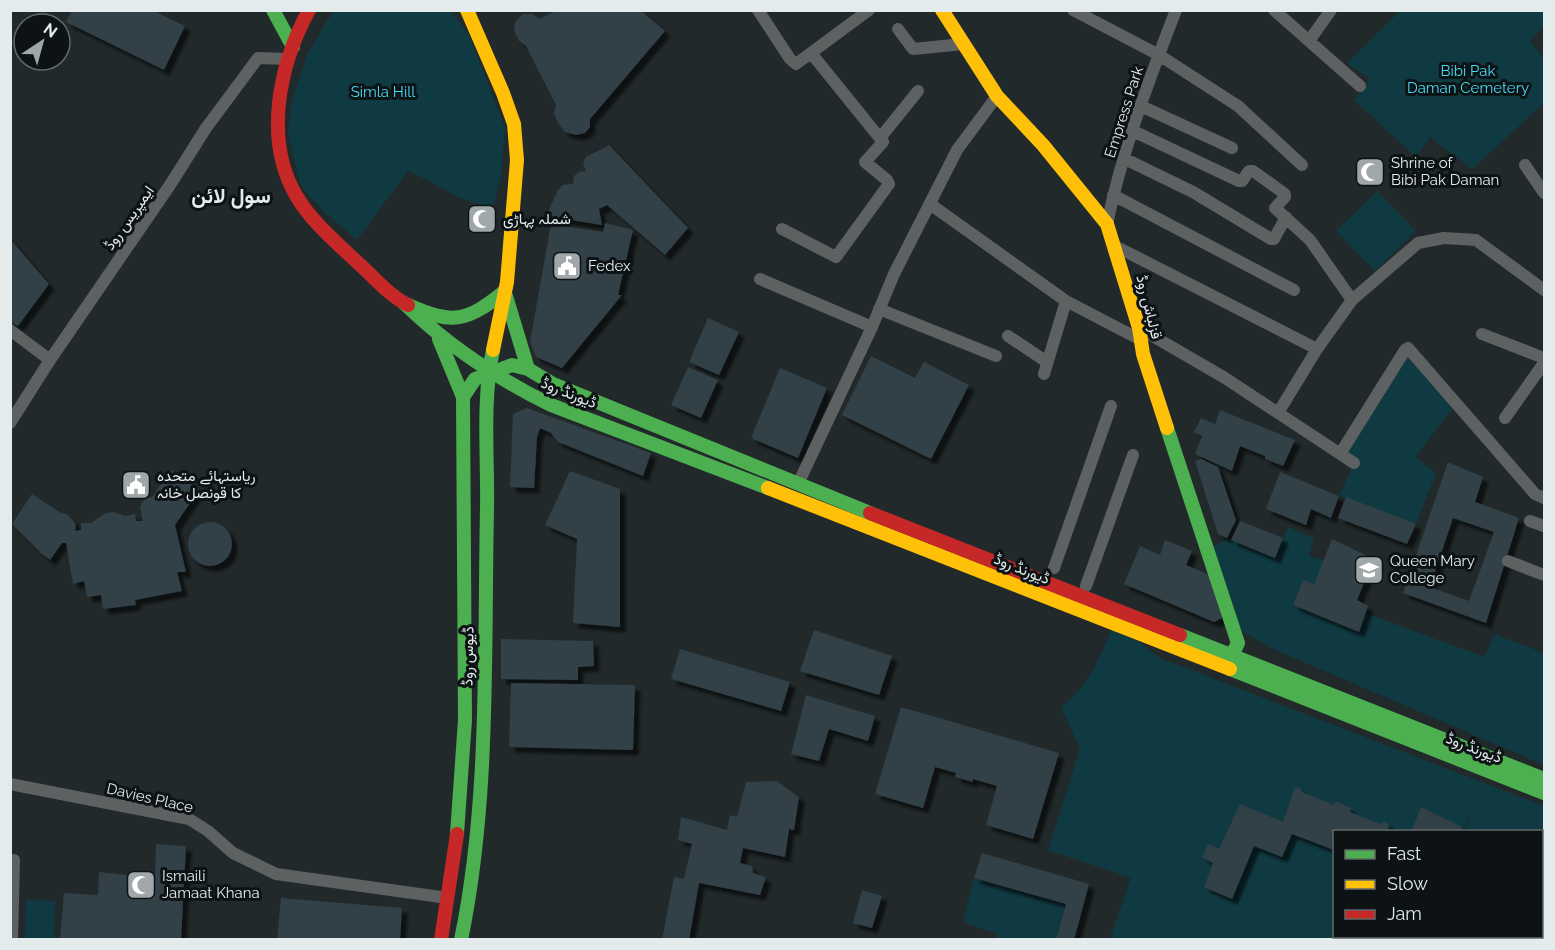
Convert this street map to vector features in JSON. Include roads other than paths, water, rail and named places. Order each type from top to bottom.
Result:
[{"type":"main road","points":[[273,10],[290,53]]},
{"type":"main road","points":[[309,10],[290,53],[283,81],[279,120],[283,165],[293,191],[325,232],[404,303],[438,316],[460,318],[477,313],[505,291],[515,210],[518,160],[514,124],[503,93],[466,10]]},
{"type":"main road","name":"قزلباش روڈ","points":[[942,10],[997,96],[1043,145],[1107,224],[1140,334],[1143,354],[1238,643],[1232,655]]},
{"type":"main road","name":"ڈیورنڈ روڈ","points":[[505,291],[528,369]]},
{"type":"main road","name":"ڈیوس روڈ","points":[[461,939],[470,901],[482,782],[487,392],[505,291]]},
{"type":"main road","name":"ڈیورنڈ روڈ","points":[[404,303],[438,337],[489,373],[551,405],[933,551],[1545,793]]},
{"type":"main road","name":"ڈیوس روڈ","points":[[438,337],[463,397],[465,720],[458,831],[441,939]]},
{"type":"main road","name":"ڈیورنڈ روڈ","points":[[489,373],[512,364],[528,369],[553,384],[798,484],[1545,779]]},
{"type":"main road","points":[[463,397],[472,381],[489,373]]},
{"type":"street","points":[[758,10],[790,59],[796,64],[869,10]]},
{"type":"street","points":[[1072,10],[1159,55],[1238,106],[1302,165]]},
{"type":"street","name":"Empress Park","points":[[1107,224],[1113,195],[1133,131],[1176,10]]},
{"type":"street","points":[[1274,10],[1360,86]]},
{"type":"street","points":[[1309,41],[1331,10]]},
{"type":"street","points":[[898,28],[913,49],[963,44]]},
{"type":"street","points":[[782,229],[836,257],[889,184],[865,162],[882,146],[883,142],[811,52]]},
{"type":"street","name":"ایمپریس روڈ","points":[[10,423],[206,128],[258,58],[290,53]]},
{"type":"street","points":[[880,138],[918,91]]},
{"type":"street","points":[[798,484],[872,327],[894,274],[957,150],[997,96]]},
{"type":"street","points":[[1142,106],[1232,148]]},
{"type":"street","points":[[1133,131],[1239,181],[1242,181],[1249,171],[1253,171],[1286,195],[1275,208],[1310,240],[1352,300]]},
{"type":"street","points":[[1125,159],[1193,192],[1271,239],[1274,239],[1286,218]]},
{"type":"street","points":[[1525,165],[1544,190]]},
{"type":"street","points":[[1113,195],[1294,290]]},
{"type":"street","points":[[930,204],[1066,301],[1140,334],[1226,378],[1354,463]]},
{"type":"street","points":[[1278,413],[1317,349],[1352,300],[1418,243],[1444,238],[1480,241],[1545,290]]},
{"type":"street","points":[[1115,246],[1317,349]]},
{"type":"street","points":[[760,279],[872,327]]},
{"type":"street","points":[[1008,336],[1046,368],[1066,301]]},
{"type":"street","points":[[879,309],[996,356]]},
{"type":"street","points":[[10,330],[50,360]]},
{"type":"street","points":[[1482,334],[1545,361],[1505,418]]},
{"type":"street","points":[[1340,454],[1408,348],[1535,494],[1545,498]]},
{"type":"street","points":[[1054,568],[1111,406]]},
{"type":"street","points":[[1086,586],[1133,455]]},
{"type":"street","points":[[1530,521],[1545,526]]},
{"type":"street","points":[[1508,561],[1545,575]]},
{"type":"street","name":"Davies Place","points":[[10,784],[189,819],[208,831],[233,853],[276,874],[448,898]]},
{"type":"street","points":[[12,939],[14,860]]},
{"type":"place","name":"Shrine of Bibi Pak Daman","points":[[1370,172]]},
{"type":"place","name":"شملہ پہاڑی","points":[[482,219]]},
{"type":"place","name":"Fedex","points":[[567,266]]},
{"type":"place","name":"ریاستہائے متحدہ کا قونصل خانہ","points":[[136,485]]},
{"type":"place","name":"Queen Mary College","points":[[1369,570]]},
{"type":"place","name":"Ismaili Jamaat Khana","points":[[141,885]]},
{"type":"district","name":"سول لائن","points":[[231,195]]},
{"type":"park label","name":"Bibi Pak Daman Cemetery","points":[[1468,80]]},
{"type":"park label","name":"Simla Hill","points":[[383,92]]}]
